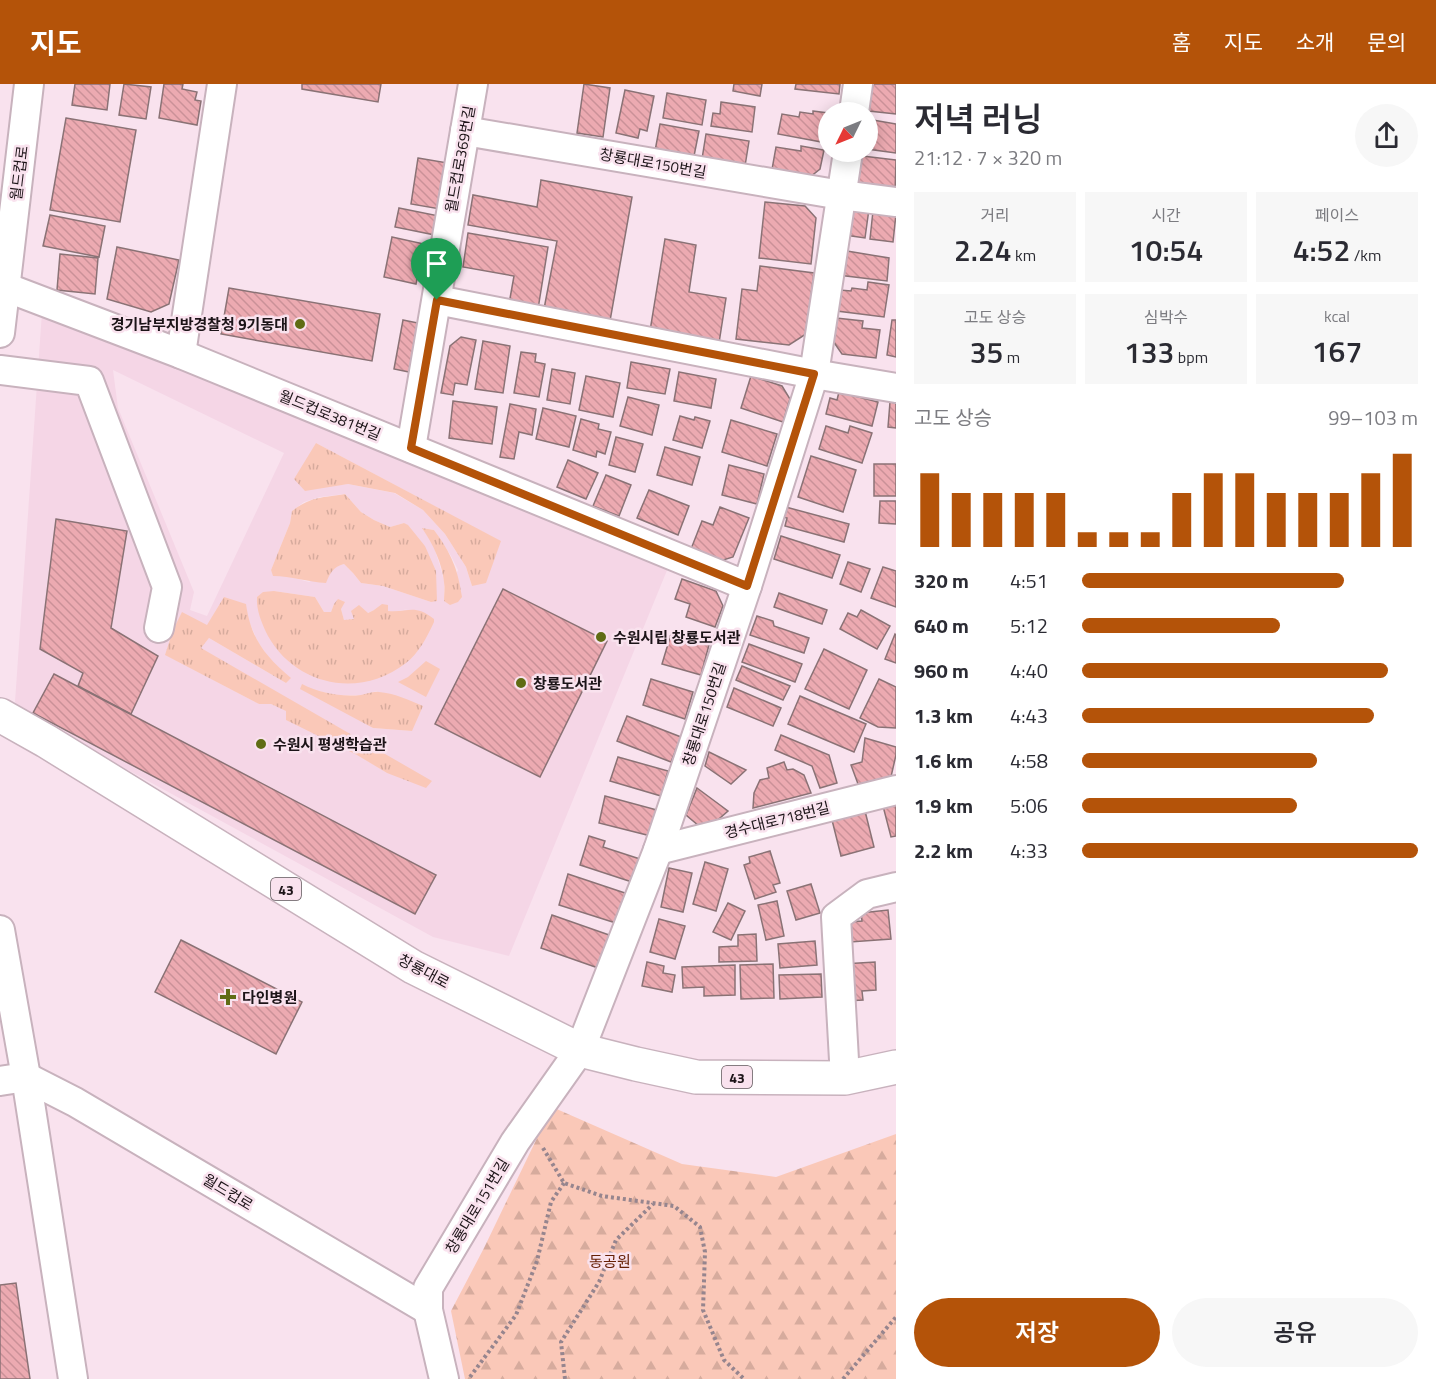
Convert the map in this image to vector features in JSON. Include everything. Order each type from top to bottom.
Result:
[{"type":"main road","name":"창룡대로","points":[[0,715],[46,741],[413,968],[580,1050],[696,1077],[845,1078],[896,1067]]},
{"type":"street","name":"월드컵로","points":[[0,333],[5,287],[6,234],[29,84]]},
{"type":"street","points":[[181,354],[222,84]]},
{"type":"street","name":"월드컵로369번길","points":[[411,448],[473,84]]},
{"type":"street","points":[[855,102],[858,84]]},
{"type":"street","name":"창룡대로150번길","points":[[465,131],[841,195]]},
{"type":"street","name":"창룡대로150번길","points":[[580,1050],[658,850],[747,586],[814,374],[846,162]]},
{"type":"street","points":[[841,195],[896,202]]},
{"type":"street","name":"월드컵로381번길","points":[[5,287],[181,354],[747,586]]},
{"type":"street","points":[[437,300],[896,388]]},
{"type":"street","points":[[0,370],[89,381],[167,587],[159,628]]},
{"type":"street","name":"경수대로718번길","points":[[658,850],[896,790]]},
{"type":"street","points":[[845,1078],[836,917],[867,894],[896,887]]},
{"type":"street","points":[[0,930],[13,1079],[73,1379]]},
{"type":"street","name":"창룡대로151번길","points":[[444,1379],[428,1310],[429,1288],[514,1142],[580,1050]]},
{"type":"street","name":"월드컵로","points":[[13,1079],[75,1102],[428,1310]]},
{"type":"path","points":[[522,1132],[540,1142],[564,1183],[602,1196],[674,1206],[700,1227],[705,1252],[703,1310],[724,1360],[744,1379]]},
{"type":"path","points":[[469,1379],[516,1316],[537,1261],[551,1202],[564,1183]]},
{"type":"path","points":[[565,1379],[561,1342],[599,1282],[616,1240],[654,1204]]},
{"type":"path","points":[[843,1379],[896,1317]]},
{"type":"shaded area","points":[[42,312],[670,563],[509,956],[433,937],[22,712],[15,702]],"holes":[[[113,370],[284,453],[207,616],[190,610],[194,592],[118,408]],[[316,443],[500,541],[472,586],[466,567],[445,534],[423,510],[394,493],[348,484],[332,486]],[[345,494],[361,512],[374,520],[390,527],[404,523],[425,546],[431,602],[383,586],[361,583],[344,564],[309,582],[287,576],[274,576],[271,570],[290,523],[292,511],[304,502],[320,497]],[[423,528],[434,530],[458,570],[444,601],[444,581],[434,547]],[[274,591],[315,597],[324,612],[331,612],[334,604],[341,609],[344,620],[355,619],[374,610],[394,612],[408,609],[275,647]],[[248,619],[258,642],[272,662],[290,678],[286,683],[209,638],[200,648],[432,782],[387,773],[287,711],[271,704],[259,704],[166,655],[173,630]],[[302,684],[313,690],[337,695],[362,695],[377,691],[412,731],[373,728]]]},
{"type":"green space","points":[[316,443],[501,541],[486,583],[472,586],[466,567],[445,534],[423,510],[395,493],[348,484],[305,491],[294,479]]},
{"type":"green space","points":[[345,494],[361,512],[374,520],[390,527],[404,523],[408,525],[425,546],[436,571],[437,601],[431,602],[383,586],[361,583],[344,564],[332,571],[326,583],[273,576],[271,570],[290,523],[292,511],[311,500]]},
{"type":"green space","points":[[422,528],[434,530],[449,554],[456,570],[462,597],[458,602],[450,605],[444,601],[444,584],[439,561]]},
{"type":"green space","points":[[274,591],[315,597],[324,612],[331,612],[338,599],[345,602],[341,609],[344,620],[354,619],[351,611],[359,605],[368,613],[382,604],[388,605],[388,611],[421,611],[434,619],[434,622],[415,654],[406,663],[388,674],[369,681],[330,682],[312,676],[295,666],[280,653],[268,636],[258,612],[257,597],[263,592]]},
{"type":"green space","points":[[224,597],[246,604],[251,627],[261,646],[291,678],[286,683],[209,638],[201,648],[432,781],[426,788],[387,773],[357,755],[286,720],[286,711],[271,704],[259,704],[165,655],[182,612],[207,625]]},
{"type":"green space","points":[[426,661],[440,669],[426,697],[398,682],[408,677]]},
{"type":"green space","points":[[302,684],[338,695],[385,693],[423,706],[412,731],[373,728],[300,689]]},
{"type":"green space","name":"동공원","points":[[552,1107],[682,1164],[776,1177],[896,1134],[896,1379],[465,1379],[451,1311]]},
{"type":"building","points":[[75,84],[110,84],[107,110],[72,105]]},
{"type":"building","points":[[124,84],[151,87],[146,119],[119,115]]},
{"type":"building","points":[[164,84],[183,84],[182,89],[197,92],[195,100],[201,101],[197,125],[159,118]]},
{"type":"building","points":[[302,84],[381,84],[378,102],[302,89]]},
{"type":"building","points":[[584,84],[610,88],[603,137],[577,133]]},
{"type":"building","points":[[734,84],[762,84],[760,96],[733,91]]},
{"type":"building","points":[[796,84],[840,84],[839,94],[795,89]]},
{"type":"building","points":[[873,84],[896,84],[896,114],[878,112],[878,102],[870,102]]},
{"type":"building","points":[[625,90],[654,96],[647,131],[640,129],[638,138],[616,133]]},
{"type":"building","points":[[667,93],[706,100],[702,125],[663,118]]},
{"type":"building","points":[[721,102],[755,107],[752,132],[711,126],[713,113],[720,114]]},
{"type":"building","points":[[813,111],[818,112],[818,141],[778,134],[782,114],[799,117],[800,112],[813,114]]},
{"type":"building","points":[[66,118],[136,130],[120,222],[50,210]]},
{"type":"building","points":[[878,121],[896,124],[896,153],[878,151]]},
{"type":"building","points":[[660,124],[699,131],[693,161],[655,151]]},
{"type":"building","points":[[706,134],[749,141],[745,166],[702,159]]},
{"type":"building","points":[[801,146],[818,149],[818,162],[821,162],[820,169],[805,181],[771,175],[776,147],[801,151]]},
{"type":"building","points":[[418,158],[448,163],[440,209],[411,204]]},
{"type":"building","points":[[878,158],[896,160],[895,193],[862,188],[851,177],[853,162],[878,162]]},
{"type":"building","points":[[541,180],[632,197],[610,321],[544,309],[557,241],[468,225],[473,195],[537,207]]},
{"type":"building","points":[[765,202],[805,206],[816,218],[811,264],[759,258]]},
{"type":"building","points":[[849,206],[869,209],[865,238],[845,235]]},
{"type":"building","points":[[399,208],[439,216],[435,235],[395,227]]},
{"type":"building","points":[[873,211],[896,214],[893,242],[870,239]]},
{"type":"building","points":[[50,215],[105,226],[99,257],[43,246]]},
{"type":"building","points":[[468,233],[548,247],[538,309],[509,304],[514,276],[463,267]]},
{"type":"building","points":[[392,237],[424,244],[416,284],[384,277]]},
{"type":"building","points":[[665,239],[696,245],[689,292],[726,298],[719,343],[650,331]]},
{"type":"building","points":[[117,247],[179,260],[169,304],[151,312],[107,299]]},
{"type":"building","points":[[841,250],[889,258],[887,281],[838,275]]},
{"type":"building","points":[[60,254],[98,258],[95,294],[57,290]]},
{"type":"building","points":[[760,266],[814,273],[806,334],[789,345],[736,339],[742,289],[757,291]]},
{"type":"building","points":[[868,282],[889,285],[884,317],[837,311],[840,290],[851,291],[852,288],[867,290]]},
{"type":"building","name":"경기남부지방경찰청 9기동대","points":[[229,288],[380,314],[372,361],[221,334]]},
{"type":"building","points":[[836,318],[863,321],[862,328],[880,330],[876,358],[842,354],[833,341]]},
{"type":"building","points":[[403,320],[423,324],[414,373],[394,369]]},
{"type":"building","points":[[892,320],[896,320],[896,357],[887,355]]},
{"type":"building","points":[[461,337],[476,340],[467,385],[455,383],[453,395],[441,393],[450,346]]},
{"type":"building","points":[[483,341],[510,346],[503,393],[475,389]]},
{"type":"building","points":[[521,352],[536,354],[535,362],[545,364],[539,397],[514,393]]},
{"type":"building","points":[[631,362],[670,369],[665,394],[627,388]]},
{"type":"building","points":[[552,369],[575,373],[570,404],[547,400]]},
{"type":"building","points":[[679,372],[716,379],[711,408],[674,401]]},
{"type":"building","points":[[586,376],[620,383],[613,417],[579,410]]},
{"type":"building","points":[[751,376],[782,386],[790,399],[783,422],[741,408]]},
{"type":"building","points":[[839,392],[878,402],[872,426],[826,414],[830,398],[837,400]]},
{"type":"building","points":[[628,397],[659,405],[652,435],[620,426]]},
{"type":"building","points":[[453,401],[497,407],[492,444],[449,438]]},
{"type":"building","points":[[890,402],[896,403],[896,428],[888,427]]},
{"type":"building","points":[[510,404],[536,409],[532,435],[519,432],[514,459],[500,457]]},
{"type":"building","points":[[543,408],[576,416],[569,447],[536,439]]},
{"type":"building","points":[[680,416],[710,421],[702,448],[673,440]]},
{"type":"building","points":[[581,419],[599,424],[598,429],[611,432],[605,454],[597,451],[596,457],[573,450]]},
{"type":"building","points":[[731,420],[777,434],[767,466],[722,452]]},
{"type":"building","points":[[826,426],[848,433],[850,426],[872,433],[862,463],[819,449]]},
{"type":"building","points":[[616,437],[643,444],[635,472],[609,465]]},
{"type":"building","points":[[665,447],[700,457],[692,485],[657,475]]},
{"type":"building","points":[[811,456],[856,470],[843,512],[798,497]]},
{"type":"building","points":[[568,460],[598,473],[586,499],[557,487]]},
{"type":"building","points":[[874,464],[896,464],[896,496],[874,496]]},
{"type":"building","points":[[729,465],[764,474],[757,504],[722,495]]},
{"type":"building","points":[[606,475],[631,485],[619,516],[593,506]]},
{"type":"building","points":[[649,490],[689,506],[678,535],[637,518]]},
{"type":"building","points":[[880,501],[896,501],[896,524],[879,523]]},
{"type":"building","points":[[782,506],[849,524],[844,542],[785,526],[787,518],[779,516]]},
{"type":"building","points":[[720,507],[749,518],[733,557],[720,561],[691,549],[702,521],[713,525]]},
{"type":"building","points":[[56,519],[127,531],[111,628],[158,656],[131,714],[78,686],[83,673],[40,649]]},
{"type":"building","points":[[781,536],[840,555],[832,578],[774,559]]},
{"type":"building","points":[[848,562],[870,569],[861,592],[840,584]]},
{"type":"building","points":[[883,567],[896,571],[896,607],[871,598]]},
{"type":"building","points":[[682,579],[716,591],[723,606],[715,627],[686,617],[690,604],[675,599]]},
{"type":"building","name":"창룡도서관","points":[[503,589],[607,641],[540,777],[435,724]]},
{"type":"building","points":[[779,593],[827,610],[822,624],[774,607]]},
{"type":"building","points":[[861,610],[890,626],[877,649],[840,629],[848,613],[857,617]]},
{"type":"building","points":[[757,616],[773,621],[774,626],[809,638],[804,653],[750,635]]},
{"type":"building","points":[[671,634],[709,645],[701,675],[662,664]]},
{"type":"building","points":[[896,635],[896,663],[885,659]]},
{"type":"building","points":[[749,644],[802,664],[795,682],[742,662]]},
{"type":"building","points":[[824,649],[867,670],[849,709],[805,689]]},
{"type":"building","points":[[742,666],[790,686],[783,700],[736,680]]},
{"type":"building","points":[[54,674],[436,875],[415,914],[33,713]]},
{"type":"building","points":[[651,679],[693,692],[685,719],[643,705]]},
{"type":"building","points":[[879,679],[896,687],[896,728],[878,727],[860,718]]},
{"type":"building","points":[[734,688],[781,708],[773,726],[727,707]]},
{"type":"building","points":[[800,696],[866,724],[854,752],[788,724]]},
{"type":"building","points":[[627,716],[681,737],[671,762],[617,741]]},
{"type":"building","points":[[781,735],[829,755],[837,783],[820,788],[812,766],[775,750]]},
{"type":"building","points":[[865,738],[896,747],[896,755],[890,781],[861,792],[851,765],[862,762]]},
{"type":"building","points":[[709,752],[746,770],[731,784],[705,766]]},
{"type":"building","points":[[618,757],[668,771],[661,796],[610,781]]},
{"type":"building","points":[[784,762],[787,770],[793,769],[804,775],[811,793],[753,808],[754,793],[760,780],[769,778],[767,768]]},
{"type":"building","points":[[697,788],[728,811],[705,831],[686,815]]},
{"type":"building","points":[[605,796],[657,810],[651,836],[599,823]]},
{"type":"building","points":[[896,803],[896,836],[891,837],[883,806]]},
{"type":"building","points":[[865,811],[874,847],[841,856],[832,820]]},
{"type":"building","points":[[589,836],[605,841],[603,847],[640,859],[632,882],[580,865]]},
{"type":"building","points":[[770,851],[780,883],[773,885],[776,892],[755,899],[744,865],[750,863],[749,857]]},
{"type":"building","points":[[705,862],[728,869],[716,911],[693,904]]},
{"type":"building","points":[[669,868],[692,873],[683,912],[661,907]]},
{"type":"building","points":[[568,874],[628,894],[619,924],[559,905]]},
{"type":"building","points":[[811,884],[820,913],[796,920],[787,891]]},
{"type":"building","points":[[777,901],[784,936],[766,940],[758,905]]},
{"type":"building","points":[[728,903],[745,911],[731,940],[713,932]]},
{"type":"building","points":[[888,910],[891,939],[850,942],[848,922],[862,921],[861,913]]},
{"type":"building","points":[[552,915],[612,936],[601,969],[541,948]]},
{"type":"building","points":[[659,919],[685,926],[675,959],[650,952]]},
{"type":"building","points":[[756,934],[757,961],[719,962],[719,947],[738,946],[738,935]]},
{"type":"building","name":"다인병원","points":[[181,940],[302,1002],[276,1054],[155,992]]},
{"type":"building","points":[[815,941],[817,965],[780,968],[778,944]]},
{"type":"building","points":[[647,962],[664,966],[663,973],[675,975],[672,992],[642,986]]},
{"type":"building","points":[[875,962],[876,990],[862,991],[863,1000],[845,1001],[843,964]]},
{"type":"building","points":[[773,964],[774,998],[741,999],[740,965]]},
{"type":"building","points":[[735,965],[735,995],[704,996],[704,987],[683,988],[682,967]]},
{"type":"building","points":[[821,974],[822,997],[780,999],[779,975]]},
{"type":"building","points":[[16,1283],[30,1379],[0,1379],[0,1285]]},
{"type":"place","name":"경기남부지방경찰청 9기동대","points":[[300,324]]},
{"type":"place","name":"수원시립 창룡도서관","points":[[601,637]]},
{"type":"place","name":"창룡도서관","points":[[521,683]]},
{"type":"place","name":"수원시 평생학습관","points":[[261,744]]},
{"type":"place","name":"다인병원","points":[[228,997]]},
{"type":"route","points":[[437,300],[814,374],[747,586],[411,448],[437,300]]}]
